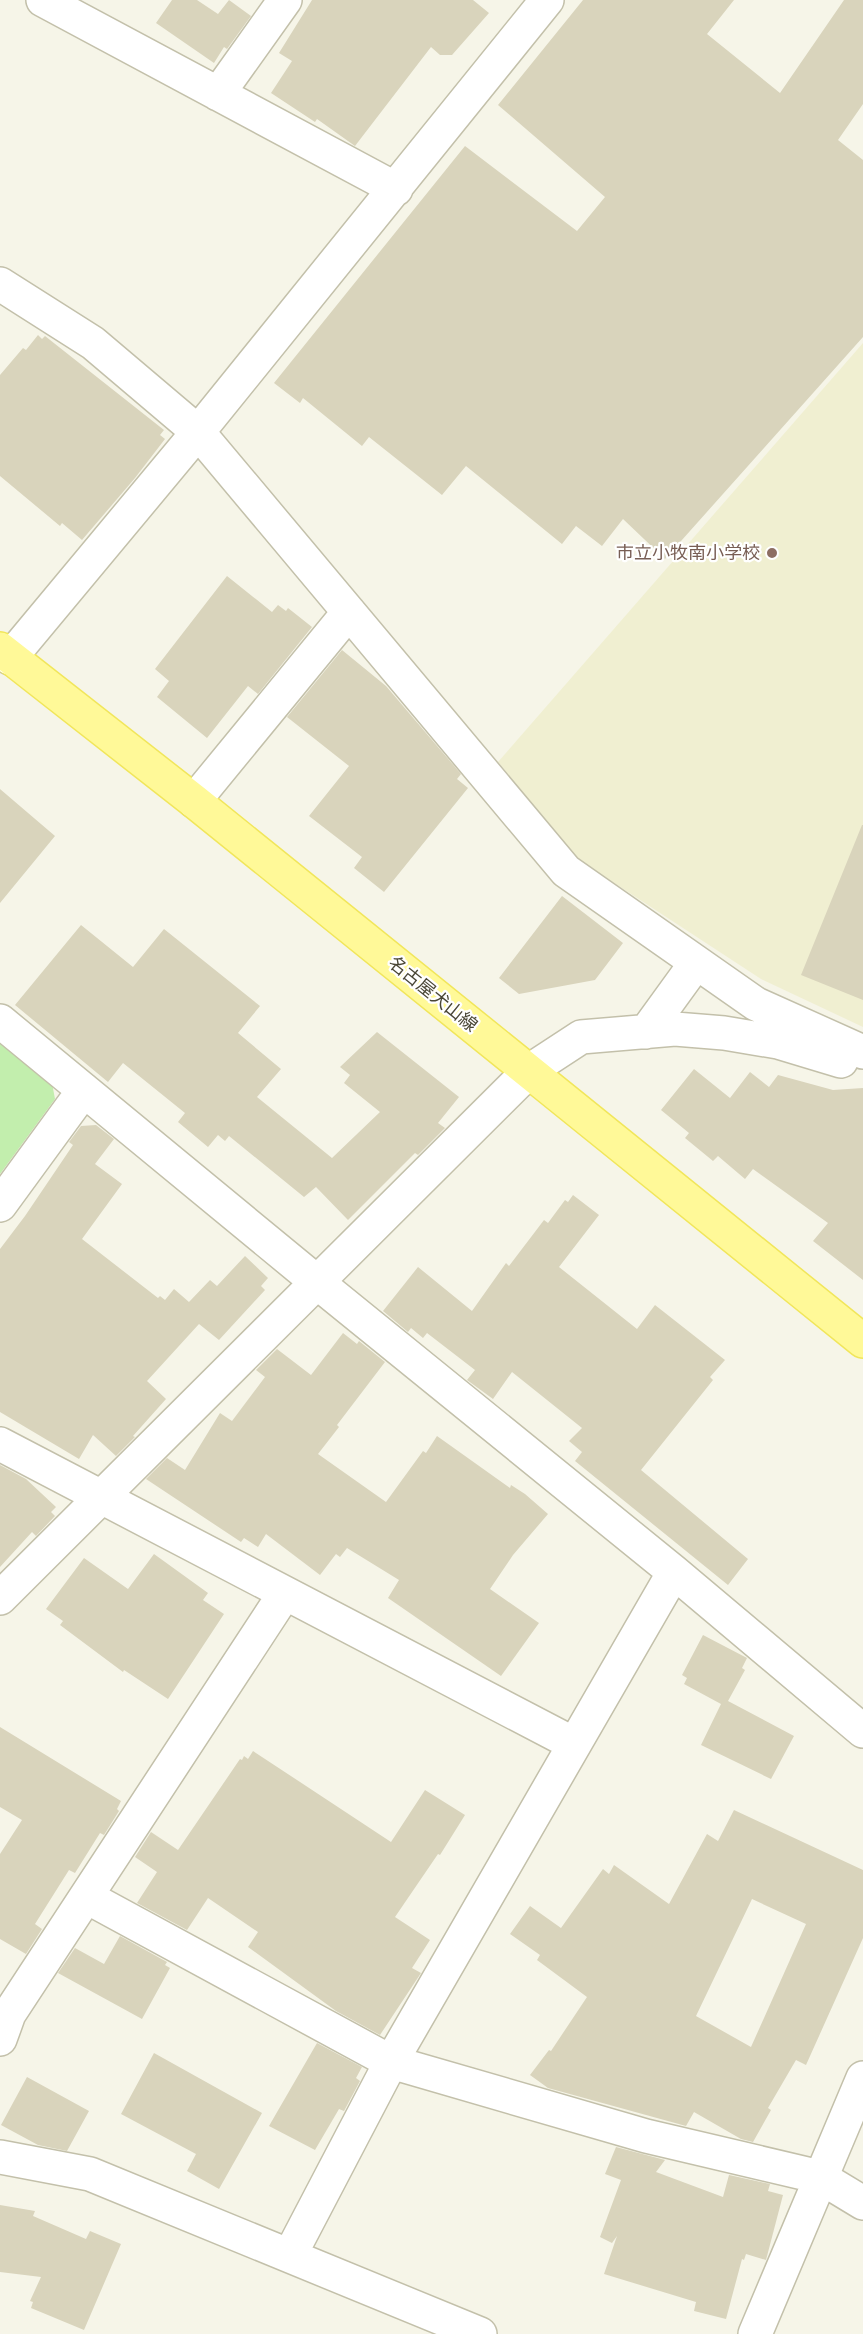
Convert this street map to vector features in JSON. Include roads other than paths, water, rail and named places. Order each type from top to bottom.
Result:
[{"type":"main road","name":"名古屋犬山線","points":[[5,654],[194,801],[863,1341]]},
{"type":"street","points":[[44,0],[396,189]]},
{"type":"street","points":[[218,94],[285,0]]},
{"type":"street","points":[[5,654],[198,432],[548,0]]},
{"type":"street","points":[[0,284],[93,344],[198,432],[566,871],[756,1004],[863,1052]]},
{"type":"street","points":[[194,801],[349,612]]},
{"type":"street","points":[[646,1032],[696,963]]},
{"type":"street","points":[[0,1021],[674,1572],[863,1731]]},
{"type":"street","points":[[0,1598],[529,1071],[581,1037],[675,1029],[724,1033],[778,1042],[863,1067]]},
{"type":"street","points":[[0,1205],[84,1090]]},
{"type":"street","points":[[0,1444],[574,1744]]},
{"type":"street","points":[[290,2255],[391,2062],[674,1572]]},
{"type":"street","points":[[0,2039],[9,2014],[285,1593]]},
{"type":"street","points":[[87,1897],[391,2062],[646,2136],[820,2177],[863,2203]]},
{"type":"street","points":[[755,2334],[863,2078]]},
{"type":"street","points":[[0,2157],[90,2174],[480,2334]]},
{"type":"place","name":"市立小牧南小学校","points":[[772,553]]}]
